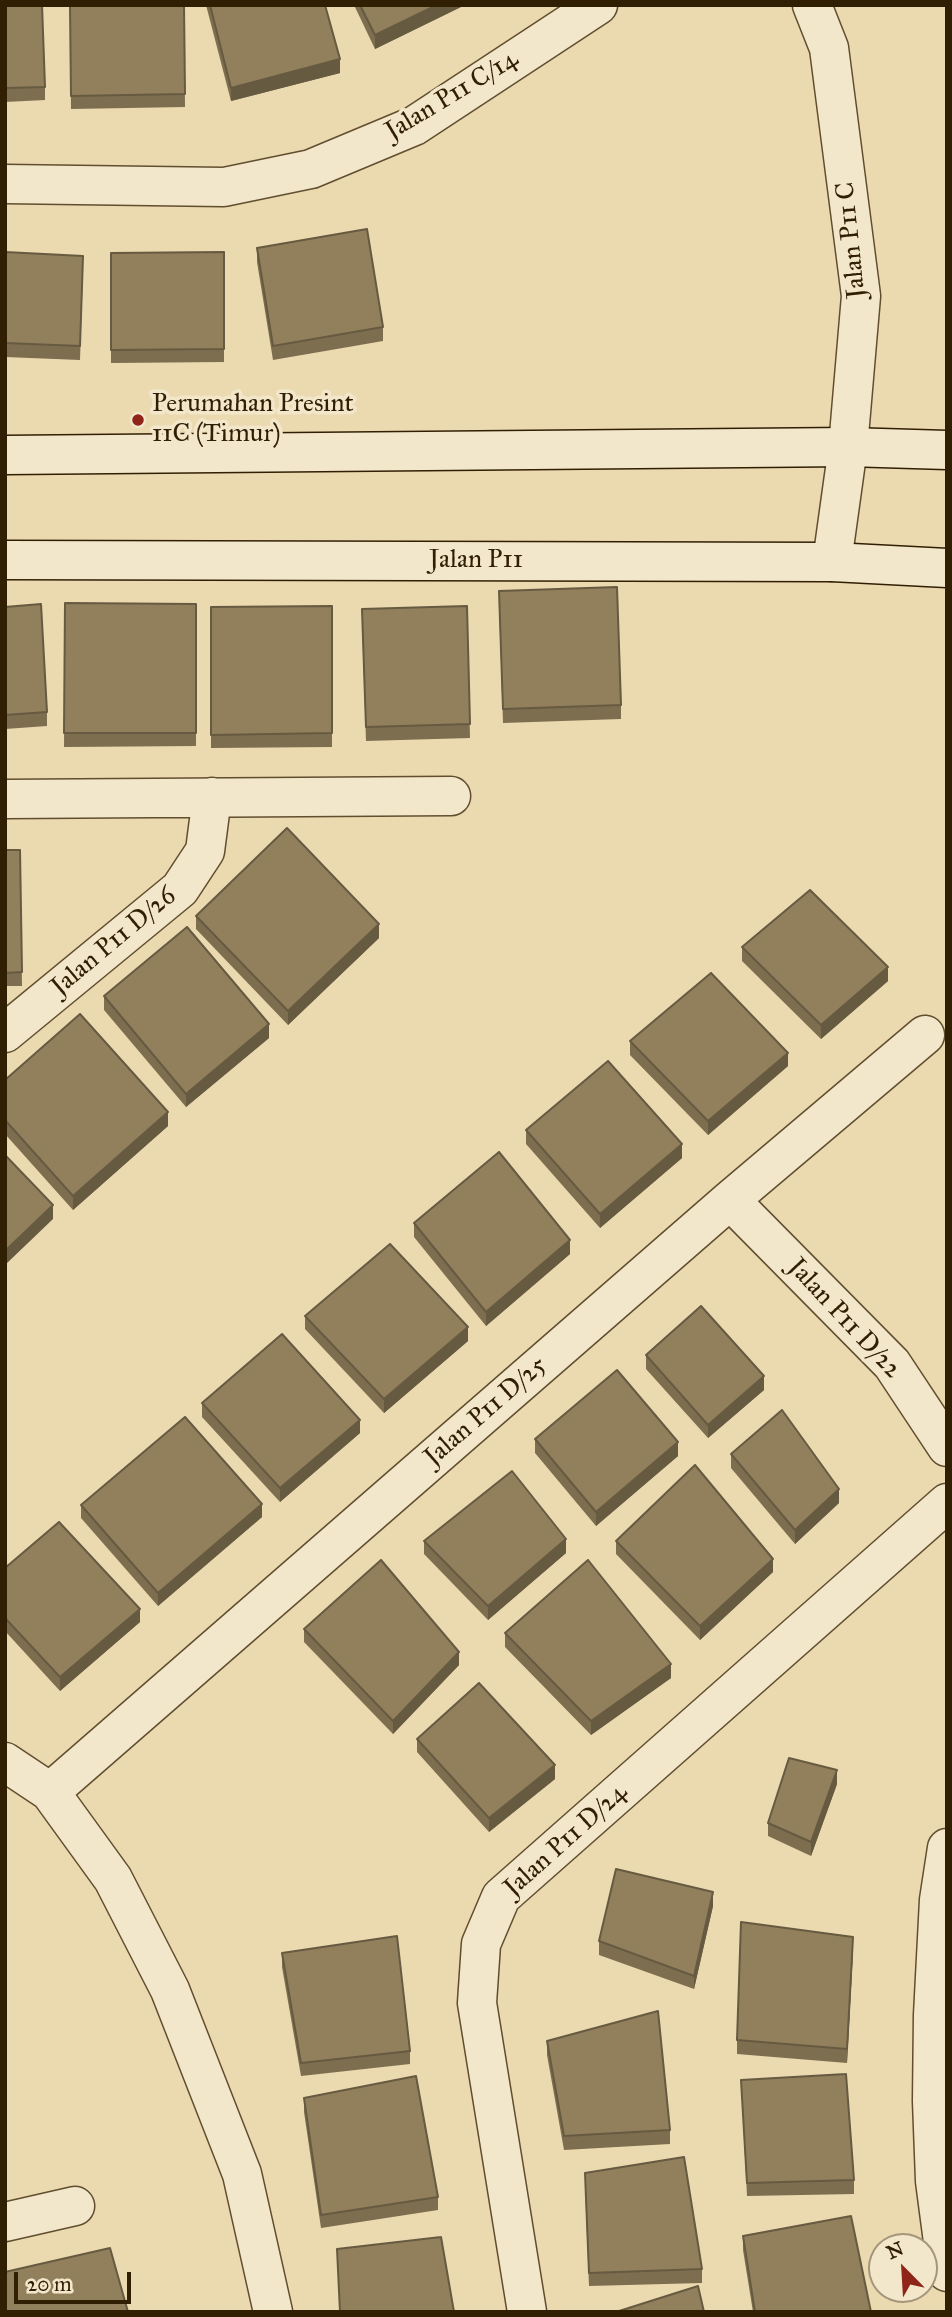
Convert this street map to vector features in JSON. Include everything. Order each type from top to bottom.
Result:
[{"type":"street","name":"Jalan P11 C/14","points":[[5,184],[224,187],[311,169],[414,126],[598,5]]},
{"type":"street","name":"Jalan P11 C","points":[[811,5],[829,48],[861,296],[848,447],[832,562]]},
{"type":"street","points":[[5,455],[848,447],[947,450]]},
{"type":"street","name":"Jalan P11","points":[[5,561],[832,562],[947,568]]},
{"type":"street","points":[[5,799],[451,796]]},
{"type":"street","name":"Jalan P11 D/26","points":[[5,1033],[180,889],[205,851],[212,797]]},
{"type":"street","name":"Jalan P11 D/25","points":[[50,1792],[730,1200],[925,1035]]},
{"type":"street","name":"Jalan P11 D/22","points":[[730,1200],[892,1364],[947,1447]]},
{"type":"street","name":"Jalan P11 D/24","points":[[527,2312],[477,2003],[481,1944],[501,1897],[947,1503]]},
{"type":"street","points":[[5,1762],[50,1792],[113,1880],[170,1990],[242,2174],[273,2312]]},
{"type":"street","points":[[947,1848],[939,1900],[932,2101],[935,2181],[947,2272]]},
{"type":"street","points":[[5,2222],[75,2206]]},
{"type":"building","points":[[5,5],[42,5],[45,87],[5,88]]},
{"type":"building","points":[[70,5],[184,5],[185,94],[71,96]]},
{"type":"building","points":[[210,5],[325,5],[340,59],[231,88]]},
{"type":"building","points":[[360,5],[437,5],[375,35]]},
{"type":"building","points":[[367,229],[383,327],[273,346],[257,248]]},
{"type":"building","points":[[5,252],[83,256],[80,346],[5,343]]},
{"type":"building","points":[[224,252],[224,349],[111,350],[111,253]]},
{"type":"building","points":[[617,587],[621,705],[503,709],[499,591]]},
{"type":"building","points":[[65,603],[196,604],[196,733],[64,733]]},
{"type":"building","points":[[41,604],[47,712],[5,715],[5,607]]},
{"type":"building","points":[[332,606],[332,733],[211,735],[211,607]]},
{"type":"building","points":[[467,606],[470,724],[366,727],[362,609]]},
{"type":"building","points":[[287,828],[379,924],[288,1011],[196,916]]},
{"type":"building","points":[[5,850],[20,850],[22,972],[5,973]]},
{"type":"building","points":[[810,890],[888,967],[821,1025],[742,947]]},
{"type":"building","points":[[187,927],[269,1024],[186,1094],[104,996]]},
{"type":"building","points":[[711,973],[788,1053],[708,1121],[630,1041]]},
{"type":"building","points":[[80,1014],[168,1112],[73,1196],[5,1120],[5,1080]]},
{"type":"building","points":[[608,1061],[682,1144],[600,1214],[526,1130]]},
{"type":"building","points":[[499,1152],[570,1240],[486,1312],[414,1223]]},
{"type":"building","points":[[5,1155],[53,1205],[5,1251]]},
{"type":"building","points":[[390,1244],[468,1327],[384,1399],[305,1316]]},
{"type":"building","points":[[701,1306],[764,1376],[708,1425],[646,1355]]},
{"type":"building","points":[[282,1334],[360,1420],[280,1488],[202,1403]]},
{"type":"building","points":[[617,1370],[678,1442],[596,1512],[535,1439]]},
{"type":"building","points":[[782,1410],[839,1489],[795,1530],[731,1454]]},
{"type":"building","points":[[185,1417],[262,1504],[158,1593],[81,1505]]},
{"type":"building","points":[[695,1465],[773,1559],[700,1626],[616,1541]]},
{"type":"building","points":[[512,1471],[566,1539],[488,1606],[424,1541]]},
{"type":"building","points":[[59,1522],[140,1609],[60,1677],[5,1618],[5,1568]]},
{"type":"building","points":[[381,1560],[459,1652],[393,1721],[304,1629]]},
{"type":"building","points":[[588,1560],[671,1664],[591,1721],[505,1633]]},
{"type":"building","points":[[479,1683],[555,1765],[489,1818],[417,1739]]},
{"type":"building","points":[[789,1758],[837,1770],[811,1842],[768,1823]]},
{"type":"building","points":[[616,1869],[713,1892],[694,1976],[599,1941]]},
{"type":"building","points":[[741,1922],[853,1937],[847,2049],[737,2040]]},
{"type":"building","points":[[397,1936],[410,2051],[301,2063],[282,1953]]},
{"type":"building","points":[[658,2011],[670,2130],[564,2136],[547,2041]]},
{"type":"building","points":[[846,2074],[854,2180],[747,2183],[741,2080]]},
{"type":"building","points":[[416,2076],[438,2197],[321,2215],[304,2098]]},
{"type":"building","points":[[684,2157],[702,2269],[589,2273],[585,2173]]},
{"type":"building","points":[[851,2216],[871,2312],[755,2312],[743,2236]]},
{"type":"building","points":[[441,2237],[454,2312],[340,2312],[337,2249]]},
{"type":"building","points":[[110,2248],[128,2312],[5,2312],[5,2272]]},
{"type":"building","points":[[698,2286],[704,2312],[616,2312]]},
{"type":"place","name":"Perumahan Presint 11C (Timur)","points":[[138,420]]}]
